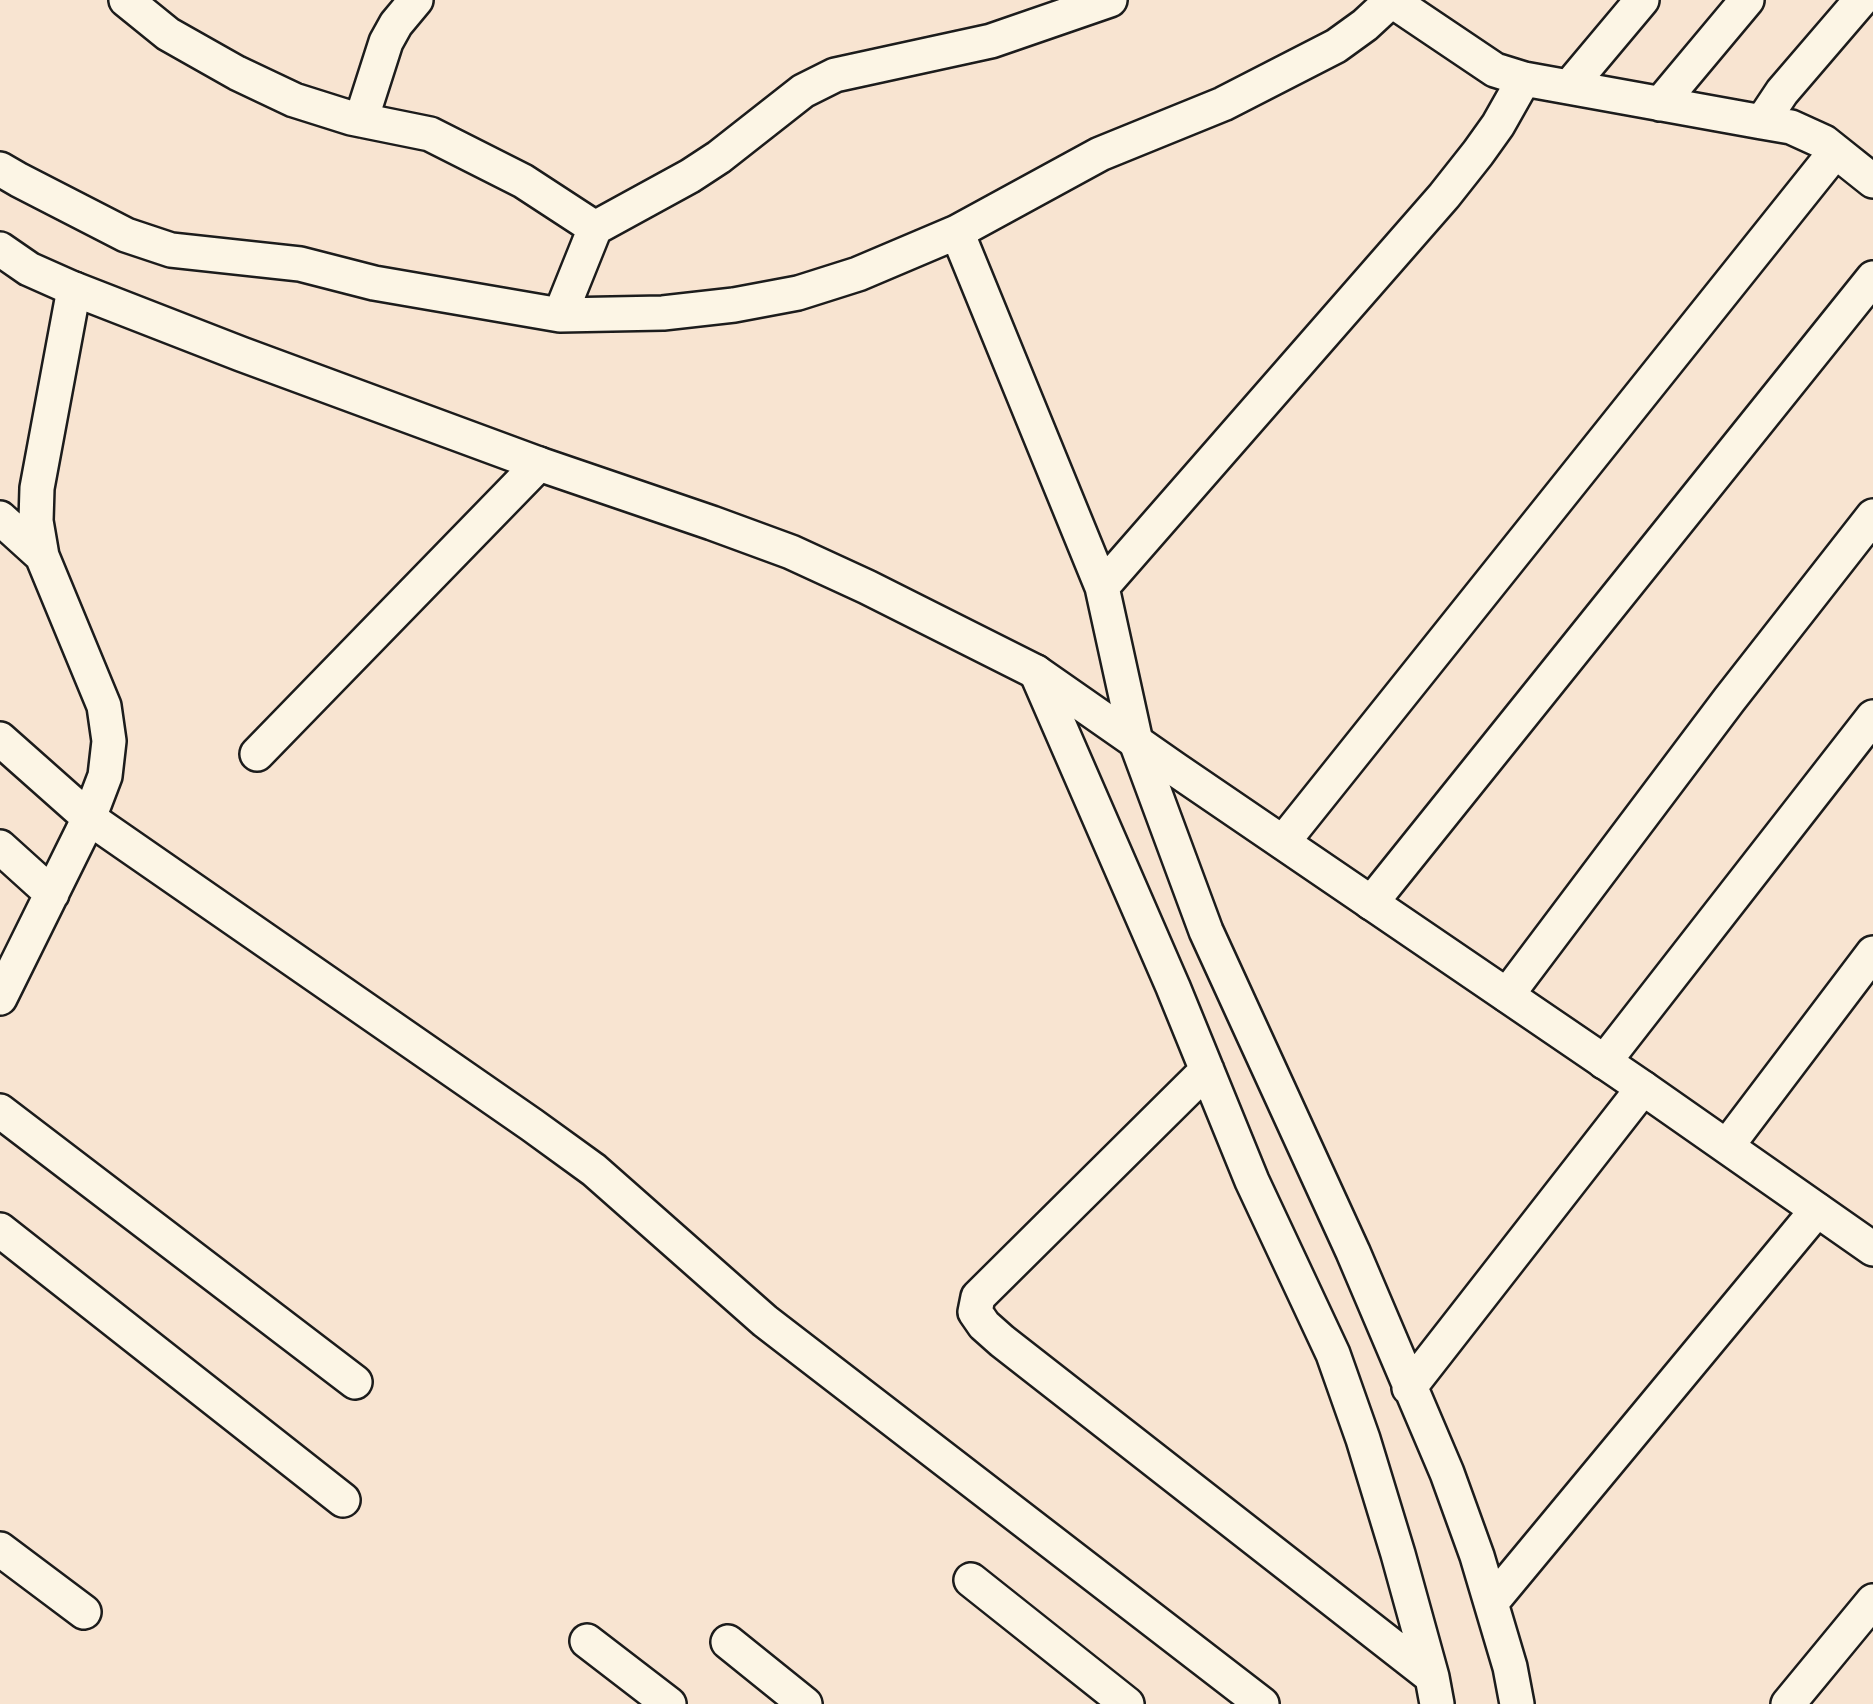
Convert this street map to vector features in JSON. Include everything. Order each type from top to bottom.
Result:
[{"type":"street","points":[[126,0],[168,34],[237,73],[294,100],[361,120],[430,134],[523,180],[595,228]]},
{"type":"street","points":[[361,120],[386,42],[396,24],[416,0]]},
{"type":"street","points":[[560,315],[595,228],[709,164],[803,91],[835,75],[991,41],[1110,0]]},
{"type":"street","points":[[0,168],[126,235],[171,250],[300,264],[374,283],[560,315],[663,313],[734,305],[798,293],[858,274],[957,232],[1100,154],[1223,104],[1336,46],[1365,25],[1391,0],[1495,70],[1524,79],[1791,127],[1824,142],[1873,181]]},
{"type":"street","points":[[1569,87],[1642,0]]},
{"type":"street","points":[[1660,104],[1747,0]]},
{"type":"street","points":[[1762,122],[1782,92],[1861,0]]},
{"type":"street","points":[[1102,587],[1444,196],[1485,144],[1524,79]]},
{"type":"street","points":[[1282,842],[1835,152]]},
{"type":"street","points":[[957,232],[1102,587],[1136,742],[1206,931],[1353,1252],[1446,1473],[1477,1556],[1510,1667],[1517,1704]]},
{"type":"street","points":[[0,249],[29,268],[74,289],[402,415],[791,552],[867,587],[1036,672],[1643,1088],[1873,1249]]},
{"type":"street","points":[[1371,903],[1873,278]]},
{"type":"street","points":[[0,998],[11,945],[52,894],[89,818],[105,776],[109,741],[104,706],[42,556],[36,521],[37,488],[74,289]]},
{"type":"street","points":[[257,753],[539,464]]},
{"type":"street","points":[[1507,995],[1729,700],[1873,516]]},
{"type":"street","points":[[0,518],[42,556]]},
{"type":"street","points":[[1036,672],[1169,977],[1252,1181],[1333,1354],[1363,1439],[1434,1690]]},
{"type":"street","points":[[1604,1062],[1873,717]]},
{"type":"street","points":[[0,739],[89,818],[594,1170],[765,1321],[1262,1704]]},
{"type":"street","points":[[0,847],[52,894]]},
{"type":"street","points":[[1726,1146],[1873,953]]},
{"type":"street","points":[[1207,1070],[978,1297],[975,1312],[984,1325],[1002,1341],[1434,1690]]},
{"type":"street","points":[[1409,1388],[1643,1088]]},
{"type":"street","points":[[0,1111],[355,1382]]},
{"type":"street","points":[[1491,1603],[1817,1210]]},
{"type":"street","points":[[0,1230],[343,1500]]},
{"type":"street","points":[[0,1550],[84,1612]]},
{"type":"street","points":[[971,1580],[1126,1704]]},
{"type":"street","points":[[1788,1704],[1873,1601]]},
{"type":"street","points":[[587,1641],[669,1704]]},
{"type":"street","points":[[728,1642],[805,1704]]}]
